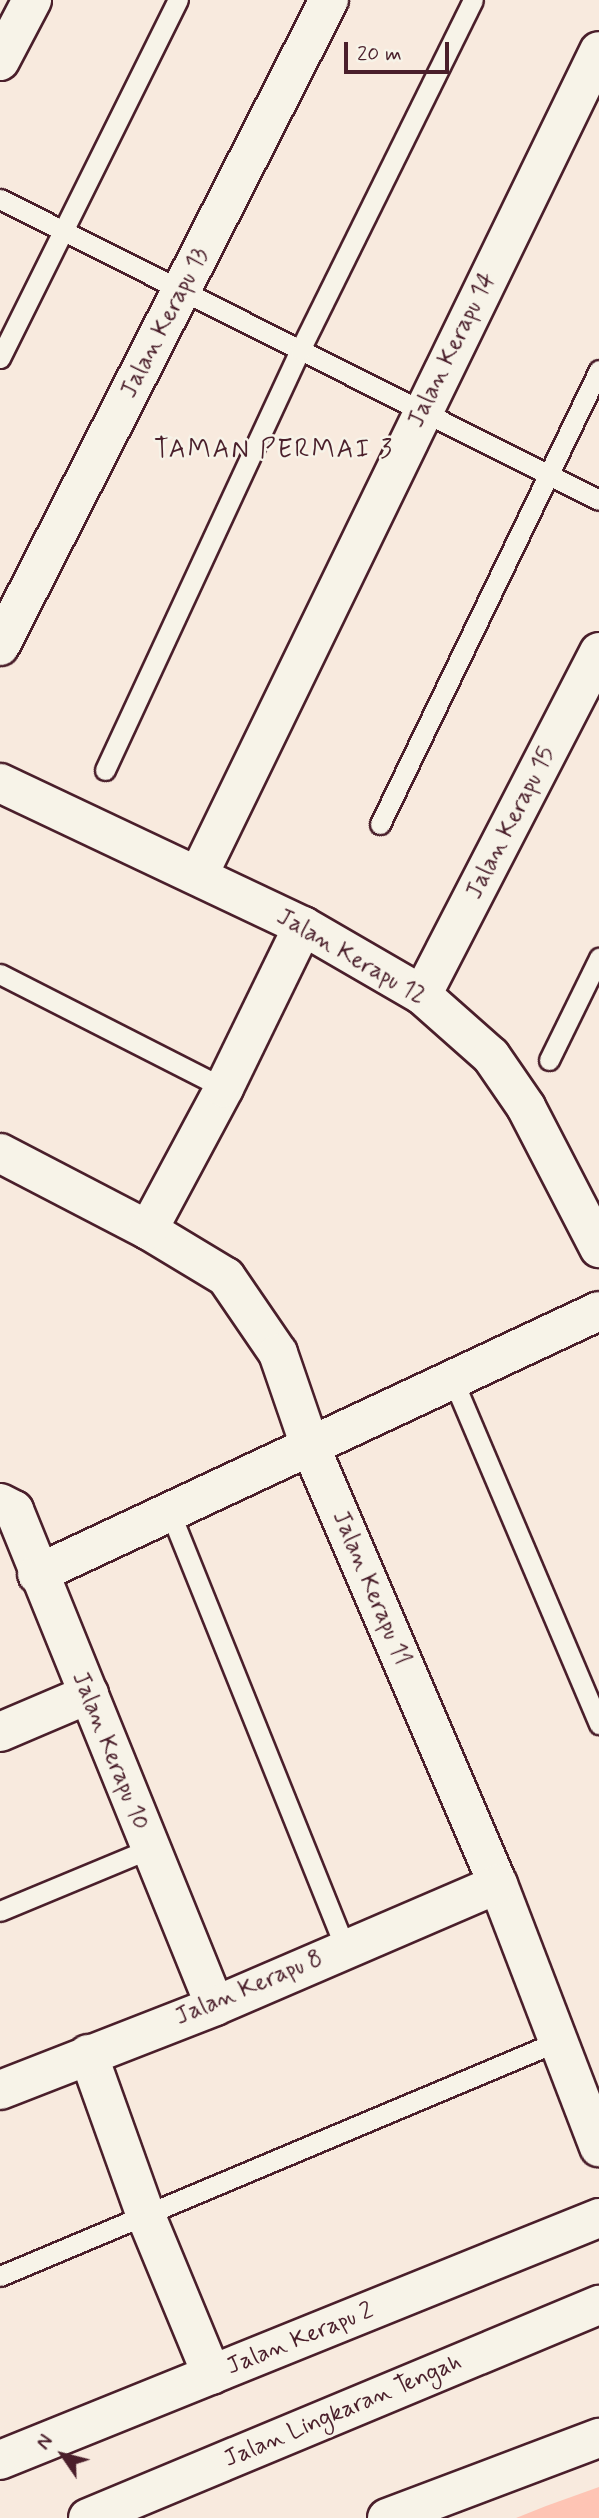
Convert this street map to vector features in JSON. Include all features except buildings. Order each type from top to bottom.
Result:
[{"type":"street","points":[[0,61],[32,0]]},
{"type":"street","name":"Jalan Kerapu 13","points":[[0,646],[329,0]]},
{"type":"street","name":"Jalan Kerapu 14","points":[[198,876],[599,51]]},
{"type":"street","name":"Jalan Kerapu 15","points":[[422,995],[599,652]]},
{"type":"street","name":"Jalan Kerapu 12","points":[[0,783],[303,926],[422,995],[491,1056],[526,1107],[599,1248]]},
{"type":"street","points":[[148,1230],[224,1088],[303,926]]},
{"type":"street","name":"Jalan Kerapu 11","points":[[0,1153],[148,1230],[226,1277],[278,1353],[310,1446],[498,1884],[556,2042],[599,2147]]},
{"type":"street","points":[[37,1574],[599,1311]]},
{"type":"street","name":"Jalan Kerapu 10","points":[[0,1503],[14,1510],[37,1574],[89,1694],[149,1849],[215,2006]]},
{"type":"street","points":[[0,1732],[89,1694]]},
{"type":"street","name":"Jalan Kerapu 8","points":[[0,2091],[215,2006],[345,1947],[498,1884]]},
{"type":"street","points":[[88,2054],[146,2216],[212,2375]]},
{"type":"street","name":"Jalan Kerapu 2","points":[[0,2460],[599,2218]]},
{"type":"street","name":"Jalan Lingkaran Tengah","points":[[88,2518],[599,2305]]},
{"type":"street","points":[[387,2518],[599,2438]]},
{"type":"lane","points":[[0,358],[178,0]]},
{"type":"lane","points":[[105,770],[300,350],[473,0]]},
{"type":"lane","points":[[0,199],[599,500]]},
{"type":"lane","points":[[380,824],[599,370]]},
{"type":"lane","points":[[549,1060],[599,958]]},
{"type":"lane","points":[[0,974],[224,1088]]},
{"type":"lane","points":[[453,1380],[599,1724]]},
{"type":"lane","points":[[170,1512],[345,1947]]},
{"type":"lane","points":[[0,1911],[149,1849]]},
{"type":"lane","points":[[0,2276],[556,2042]]},
{"type":"district","name":"TAMAN PERMAI 3","points":[[274,451]]}]
